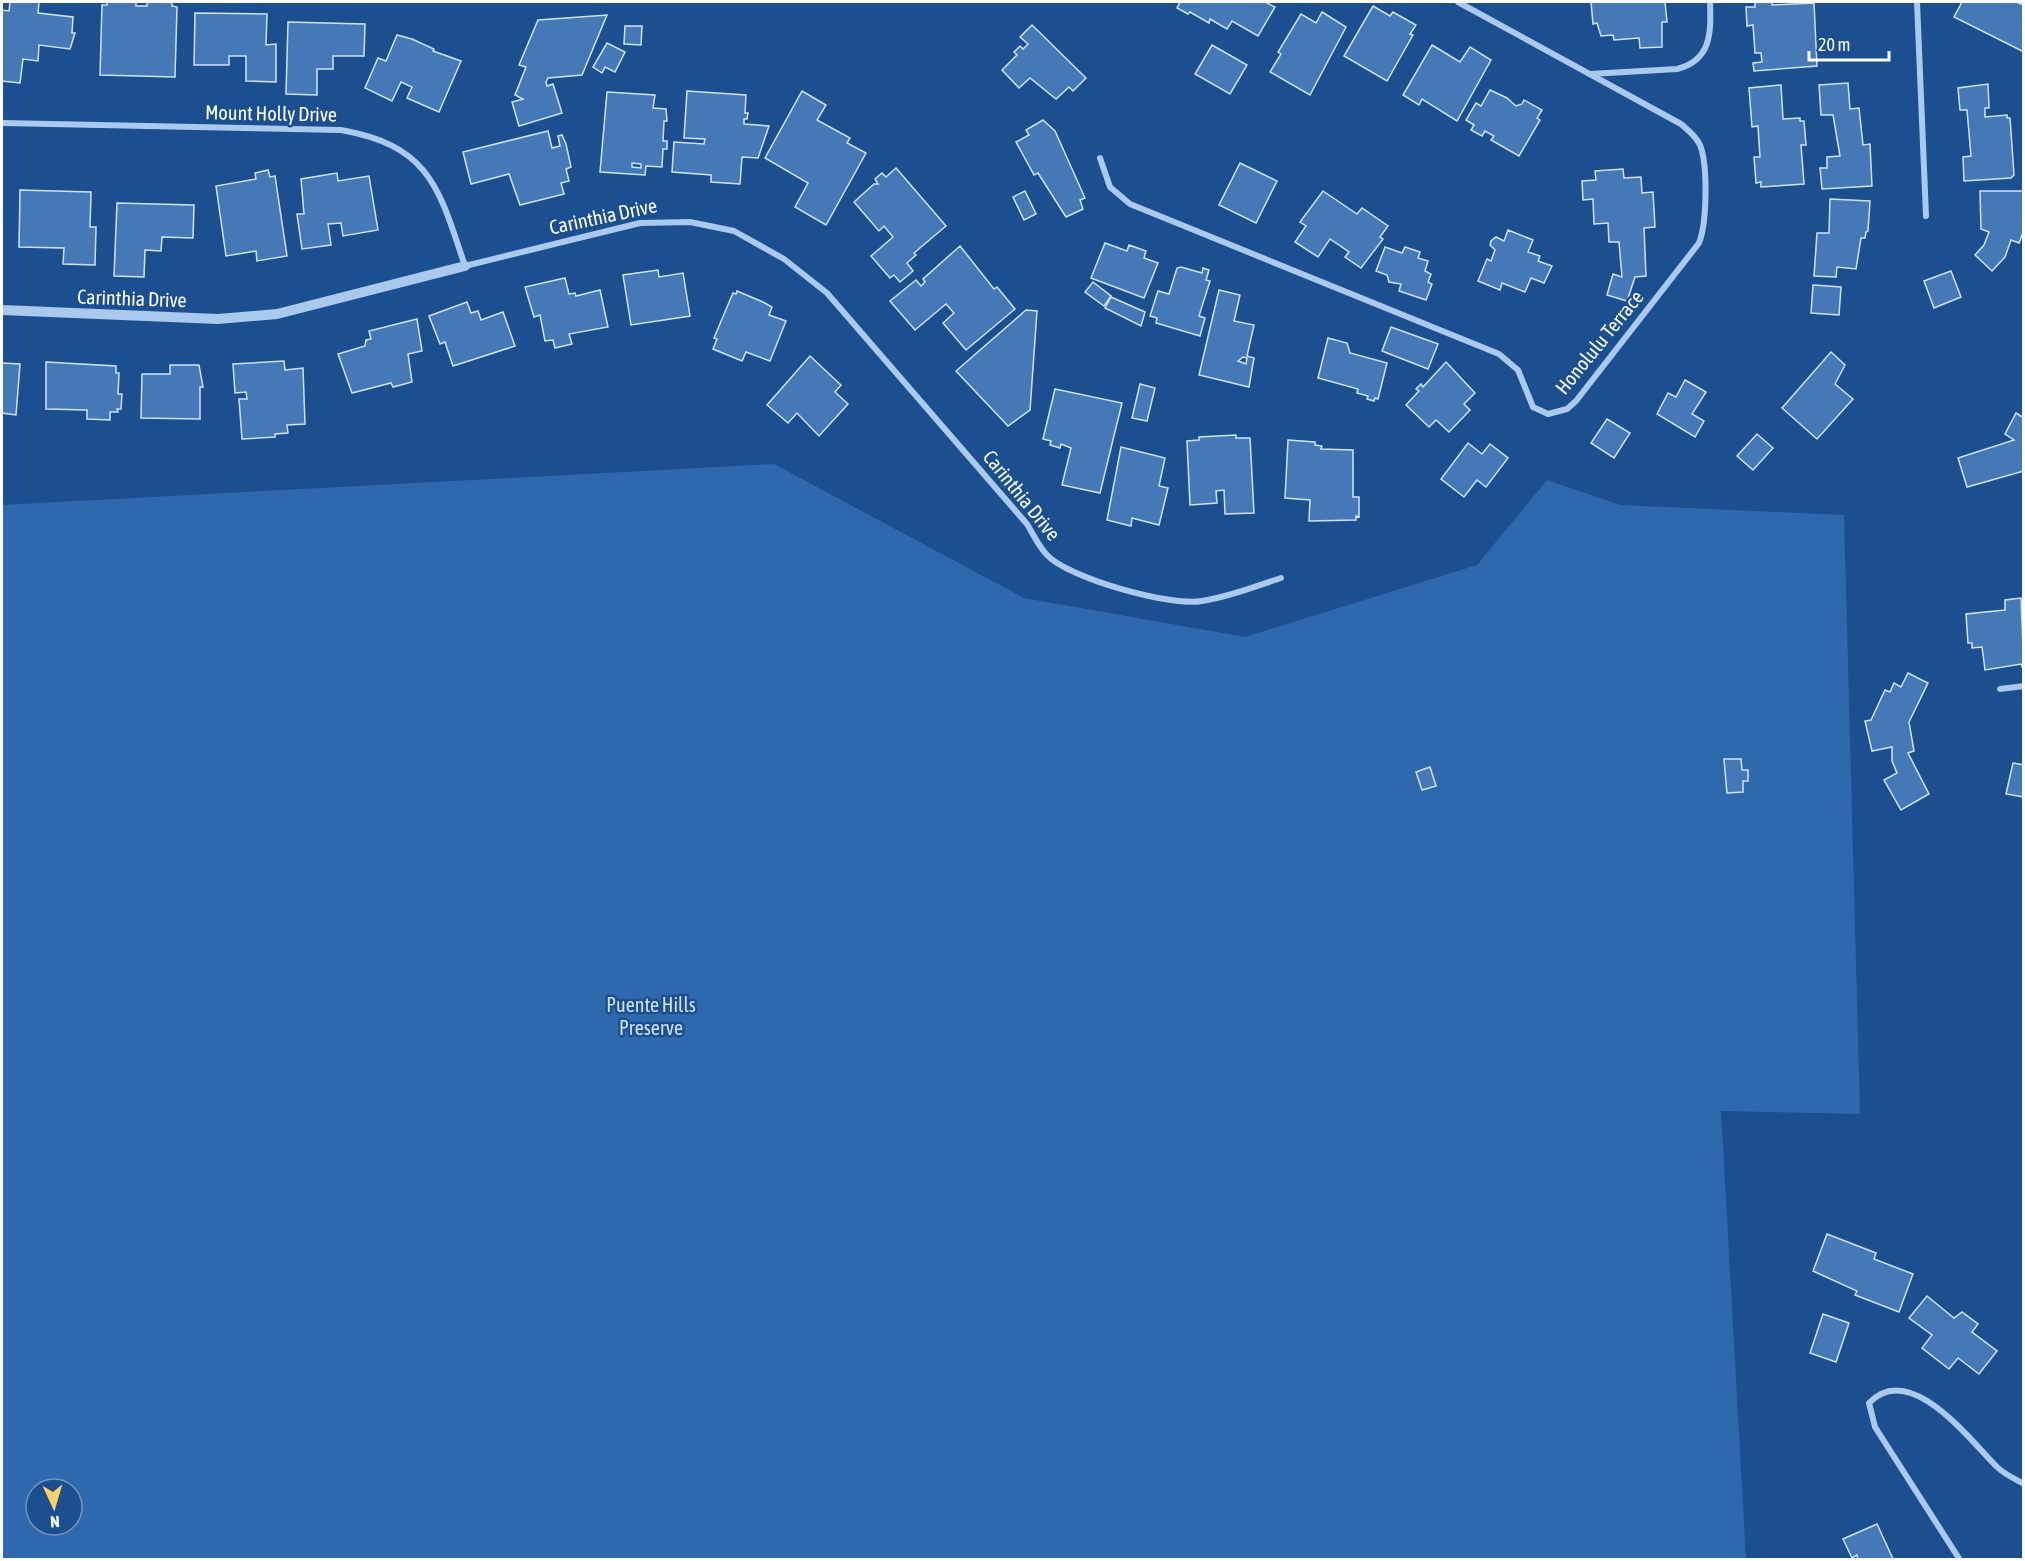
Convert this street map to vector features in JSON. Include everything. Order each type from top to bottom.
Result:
[{"type":"street","name":"Honolulu Terrace","points":[[1100,158],[1110,187],[1130,204],[1499,354],[1518,370],[1533,407],[1548,414],[1557,413],[1576,401],[1699,243],[1705,226],[1702,154],[1697,140],[1681,124],[1458,2]]},
{"type":"street","points":[[1589,74],[1677,69],[1690,66],[1707,46],[1711,31],[1710,2]]},
{"type":"street","points":[[1917,2],[1926,216]]},
{"type":"street","name":"Mount Holly Drive","points":[[2,123],[341,130],[366,134],[405,153],[432,181],[442,197],[465,266]]},
{"type":"street","name":"Carinthia Drive","points":[[2,310],[218,319],[277,314],[640,223],[690,222],[734,231],[784,259],[827,293],[1027,524],[1047,555],[1063,566],[1132,592],[1185,602],[1202,602],[1281,578]]},
{"type":"street","points":[[2000,689],[2024,686]]},
{"type":"street","points":[[1960,1560],[1875,1426],[1869,1403],[1878,1394],[1897,1389],[1923,1397],[1969,1436],[1999,1469],[2024,1484]]},
{"type":"green space","name":"Puente Hills Preserve","points":[[774,464],[1024,598],[1245,637],[1477,565],[1547,480],[1620,505],[1844,515],[1860,1114],[1721,1111],[1746,1559],[2,1560],[2,505]]},
{"type":"building","points":[[10,2],[39,2],[38,13],[73,17],[72,33],[75,33],[70,49],[39,45],[38,61],[23,59],[20,83],[2,81],[2,10],[9,11]]},
{"type":"building","points":[[107,2],[136,2],[136,6],[147,6],[147,2],[172,2],[172,6],[177,7],[175,77],[100,75],[102,5],[107,5]]},
{"type":"building","points":[[1180,2],[1265,2],[1275,7],[1258,36],[1232,21],[1227,29],[1210,19],[1209,23],[1190,12],[1188,14],[1177,8]]},
{"type":"building","points":[[1591,2],[1665,2],[1667,22],[1662,22],[1662,47],[1640,48],[1639,38],[1614,40],[1613,35],[1601,36],[1597,23],[1593,24]]},
{"type":"building","points":[[1755,2],[1772,2],[1772,5],[1814,3],[1817,66],[1754,71],[1753,63],[1762,62],[1761,53],[1755,53],[1753,25],[1747,26],[1746,7],[1755,7]]},
{"type":"building","points":[[1962,2],[2016,2],[2024,5],[2024,52],[1954,17]]},
{"type":"building","points":[[1373,6],[1390,16],[1393,12],[1416,25],[1410,34],[1413,35],[1387,81],[1344,56]]},
{"type":"building","points":[[1322,12],[1346,27],[1310,95],[1270,72],[1281,54],[1278,52],[1301,14],[1316,23]]},
{"type":"building","points":[[195,13],[267,14],[266,45],[276,44],[276,82],[246,81],[246,56],[229,56],[229,65],[194,65]]},
{"type":"building","points":[[607,15],[582,75],[548,78],[546,82],[547,86],[553,84],[562,113],[519,126],[512,102],[523,99],[515,95],[526,67],[519,65],[538,20]]},
{"type":"building","points":[[288,22],[365,24],[364,56],[333,56],[333,69],[317,69],[317,95],[286,94]]},
{"type":"building","points":[[1032,25],[1086,78],[1073,91],[1069,87],[1056,99],[1030,78],[1019,88],[1002,70],[1017,55],[1014,52],[1020,46],[1023,49],[1028,44],[1020,37]]},
{"type":"building","points":[[625,26],[642,26],[641,45],[624,44]]},
{"type":"building","points":[[397,35],[412,39],[434,49],[433,51],[461,61],[439,112],[407,98],[412,87],[401,82],[392,101],[365,88],[378,58],[386,61]]},
{"type":"building","points":[[607,43],[625,52],[615,72],[605,67],[602,73],[593,67]]},
{"type":"building","points":[[1212,45],[1247,65],[1230,94],[1195,74]]},
{"type":"building","points":[[1432,45],[1460,62],[1470,47],[1491,60],[1457,121],[1422,99],[1419,105],[1403,95]]},
{"type":"building","points":[[1848,83],[1850,109],[1859,108],[1863,145],[1870,144],[1872,186],[1822,189],[1820,168],[1827,168],[1827,157],[1840,156],[1833,115],[1821,115],[1819,85]]},
{"type":"building","points":[[1988,84],[1989,108],[1985,108],[1985,117],[2007,115],[2007,118],[2010,118],[2014,175],[2011,178],[1964,181],[1963,157],[1971,156],[1967,110],[1960,110],[1958,88]]},
{"type":"building","points":[[1781,85],[1783,119],[1800,118],[1800,121],[1804,121],[1806,145],[1801,145],[1804,184],[1761,187],[1761,182],[1756,183],[1754,157],[1760,157],[1758,126],[1752,127],[1749,88]]},
{"type":"building","points":[[1490,90],[1507,98],[1516,106],[1522,104],[1524,100],[1542,110],[1537,118],[1540,120],[1519,156],[1491,140],[1494,136],[1485,131],[1482,136],[1471,130],[1474,125],[1466,120],[1476,103],[1481,106]]},
{"type":"building","points":[[687,91],[746,95],[745,113],[748,113],[744,124],[769,126],[758,158],[742,157],[740,184],[711,182],[711,175],[672,172],[674,142],[704,144],[705,139],[684,138]]},
{"type":"building","points":[[802,91],[826,105],[817,120],[850,138],[847,143],[866,153],[826,225],[795,207],[808,183],[765,158]]},
{"type":"building","points":[[607,92],[655,95],[653,108],[666,109],[667,121],[664,121],[663,141],[667,141],[667,149],[663,149],[662,167],[646,166],[645,175],[600,172]],"holes":[[[632,163],[641,164],[641,168],[632,167]]]},
{"type":"building","points":[[1043,120],[1055,131],[1085,198],[1080,200],[1083,209],[1066,217],[1038,173],[1034,175],[1016,142],[1029,135],[1026,130]]},
{"type":"building","points":[[548,131],[552,148],[560,146],[558,136],[562,135],[566,144],[571,167],[566,169],[569,181],[561,183],[564,194],[520,205],[509,174],[471,184],[463,152]]},
{"type":"building","points":[[1240,163],[1277,181],[1256,223],[1219,205]]},
{"type":"building","points":[[896,168],[946,226],[914,253],[916,255],[907,263],[913,271],[900,282],[894,275],[890,278],[871,256],[893,237],[884,226],[879,231],[854,202],[874,184],[878,184],[875,179],[882,173],[886,177]]},
{"type":"building","points":[[1623,169],[1624,178],[1641,177],[1642,193],[1653,192],[1655,227],[1644,228],[1646,276],[1635,277],[1627,301],[1607,295],[1613,274],[1622,277],[1619,242],[1609,242],[1608,223],[1594,224],[1593,199],[1583,200],[1582,181],[1596,180],[1595,171]]},
{"type":"building","points":[[268,170],[270,177],[275,176],[287,256],[257,261],[256,251],[226,256],[216,186],[256,179],[255,173]]},
{"type":"building","points":[[337,173],[338,181],[369,176],[378,230],[343,236],[341,223],[328,224],[331,245],[302,249],[297,214],[304,214],[301,179]]},
{"type":"building","points":[[20,190],[91,192],[90,227],[96,227],[95,265],[63,264],[64,248],[19,247]]},
{"type":"building","points":[[1025,191],[1036,214],[1024,220],[1013,197]]},
{"type":"building","points":[[1323,191],[1357,214],[1362,208],[1388,226],[1380,237],[1383,239],[1361,268],[1345,257],[1349,252],[1330,239],[1318,257],[1295,242],[1306,226],[1300,222]]},
{"type":"building","points":[[1980,191],[2024,191],[2024,230],[2019,243],[2011,240],[2005,257],[1992,271],[1975,255],[1984,245],[1989,232],[1981,229]]},
{"type":"building","points":[[1830,199],[1870,201],[1868,231],[1865,238],[1861,238],[1856,269],[1837,267],[1836,277],[1814,276],[1817,233],[1829,233]]},
{"type":"building","points":[[117,203],[194,205],[193,238],[162,237],[161,251],[145,250],[144,277],[114,276]]},
{"type":"building","points":[[1508,230],[1533,240],[1528,252],[1540,256],[1538,261],[1552,266],[1544,283],[1531,278],[1525,292],[1502,283],[1500,290],[1478,281],[1487,259],[1491,261],[1495,250],[1490,245],[1491,241],[1496,237],[1504,241]]},
{"type":"building","points":[[1105,243],[1127,251],[1129,245],[1146,251],[1144,258],[1158,263],[1144,298],[1091,278]]},
{"type":"building","points":[[960,246],[994,289],[997,287],[1015,309],[966,350],[943,323],[954,313],[946,304],[915,330],[890,301],[916,280],[921,286],[925,282],[923,279]]},
{"type":"building","points":[[1385,247],[1402,253],[1405,247],[1420,252],[1418,258],[1428,261],[1425,271],[1431,274],[1428,282],[1432,284],[1426,300],[1399,291],[1401,284],[1389,282],[1387,275],[1376,271]]},
{"type":"building","points":[[1177,268],[1202,273],[1203,268],[1209,270],[1206,280],[1210,281],[1199,316],[1205,318],[1200,336],[1156,323],[1157,318],[1150,316],[1158,291],[1169,294]]},
{"type":"building","points":[[658,270],[659,277],[683,273],[690,316],[631,325],[623,275]]},
{"type":"building","points":[[1951,271],[1961,297],[1934,308],[1924,281]]},
{"type":"building","points":[[565,278],[569,294],[575,293],[576,296],[600,290],[608,327],[569,334],[572,344],[555,348],[553,340],[545,341],[540,315],[534,317],[525,287]]},
{"type":"building","points":[[1093,282],[1111,296],[1104,306],[1085,292]]},
{"type":"building","points":[[1813,285],[1841,287],[1839,315],[1811,313]]},
{"type":"building","points":[[1219,290],[1240,295],[1234,321],[1254,325],[1247,356],[1254,358],[1249,387],[1199,375]],"holes":[[[1243,357],[1247,358],[1246,364],[1238,361]]]},
{"type":"building","points":[[737,291],[772,307],[769,315],[786,321],[770,361],[746,352],[742,361],[713,349],[717,339],[714,338],[733,293],[736,294]]},
{"type":"building","points":[[1111,297],[1145,312],[1141,326],[1105,308]]},
{"type":"building","points":[[467,302],[471,313],[478,311],[481,320],[503,312],[515,346],[453,366],[445,342],[440,344],[429,316]]},
{"type":"building","points":[[1026,310],[1037,311],[1030,410],[1008,426],[956,371]]},
{"type":"building","points":[[417,319],[422,351],[408,354],[412,382],[393,387],[391,383],[352,393],[338,354],[365,346],[366,340],[371,339],[369,331]]},
{"type":"building","points":[[1391,327],[1438,344],[1428,369],[1382,351]]},
{"type":"building","points":[[1328,338],[1347,343],[1350,353],[1387,363],[1378,399],[1375,398],[1374,401],[1367,399],[1368,396],[1357,393],[1358,389],[1318,378]]},
{"type":"building","points":[[1831,352],[1845,365],[1835,384],[1853,399],[1817,439],[1782,408]]},
{"type":"building","points":[[810,356],[841,385],[835,392],[848,404],[819,436],[797,413],[788,423],[767,405]]},
{"type":"building","points":[[284,361],[285,370],[303,368],[305,424],[287,425],[288,433],[275,434],[275,437],[242,439],[239,399],[247,399],[246,392],[235,393],[233,364]]},
{"type":"building","points":[[46,362],[116,366],[116,373],[119,373],[118,394],[122,394],[121,409],[117,409],[118,412],[110,412],[110,420],[87,419],[87,410],[46,409]]},
{"type":"building","points":[[1446,362],[1475,393],[1464,404],[1470,410],[1449,432],[1436,420],[1429,427],[1406,405],[1419,391],[1416,389],[1421,384],[1423,387]]},
{"type":"building","points":[[2,363],[20,364],[16,415],[2,413]]},
{"type":"building","points":[[170,365],[199,365],[203,387],[200,387],[200,419],[141,418],[142,374],[170,374]]},
{"type":"building","points":[[1685,380],[1706,392],[1692,414],[1704,421],[1695,437],[1657,414],[1668,393],[1676,397]]},
{"type":"building","points":[[1140,384],[1155,388],[1147,421],[1132,418]]},
{"type":"building","points":[[1055,389],[1122,403],[1100,493],[1062,485],[1071,448],[1061,444],[1060,448],[1050,445],[1051,441],[1043,439]]},
{"type":"building","points":[[2016,413],[2024,418],[2024,471],[1967,487],[1958,458],[2014,440],[2005,434]]},
{"type":"building","points":[[1607,419],[1630,433],[1614,458],[1591,443]]},
{"type":"building","points":[[1757,434],[1773,448],[1753,470],[1737,456]]},
{"type":"building","points":[[1236,435],[1236,438],[1250,438],[1254,513],[1225,514],[1224,490],[1216,491],[1217,503],[1190,505],[1187,441],[1199,440],[1199,437]]},
{"type":"building","points":[[1288,440],[1315,442],[1315,445],[1322,446],[1321,449],[1353,450],[1353,497],[1359,497],[1359,517],[1356,516],[1356,520],[1309,521],[1310,500],[1285,498]]},
{"type":"building","points":[[1468,443],[1482,454],[1490,444],[1508,458],[1486,487],[1477,480],[1464,497],[1441,479]]},
{"type":"building","points":[[1121,447],[1165,458],[1159,486],[1168,488],[1159,525],[1132,518],[1131,526],[1107,520]]},
{"type":"building","points":[[2021,598],[2024,671],[2021,664],[1985,670],[1982,647],[1972,648],[1972,643],[1968,643],[1966,614],[2005,610],[2005,600]]},
{"type":"building","points":[[1908,673],[1928,683],[1909,722],[1914,751],[1908,753],[1929,794],[1901,810],[1884,780],[1897,773],[1892,761],[1892,747],[1872,751],[1865,721],[1871,720],[1885,690],[1890,692],[1894,683],[1901,687]]},
{"type":"building","points":[[1724,759],[1741,759],[1742,770],[1748,770],[1748,781],[1743,781],[1743,792],[1727,793]]},
{"type":"building","points":[[2013,763],[2024,765],[2024,797],[2006,794]]},
{"type":"building","points":[[1430,767],[1436,786],[1422,790],[1416,772]]},
{"type":"building","points":[[1827,1234],[1876,1253],[1874,1259],[1913,1274],[1899,1312],[1855,1295],[1857,1291],[1813,1271]]},
{"type":"building","points":[[1927,1296],[1954,1318],[1962,1312],[1978,1324],[1972,1332],[1997,1351],[1979,1374],[1958,1358],[1949,1369],[1922,1348],[1932,1335],[1909,1318]]},
{"type":"building","points":[[1823,1314],[1849,1323],[1836,1362],[1810,1353]]},
{"type":"building","points":[[1877,1524],[1893,1559],[1858,1560],[1857,1555],[1852,1558],[1843,1539]]}]
